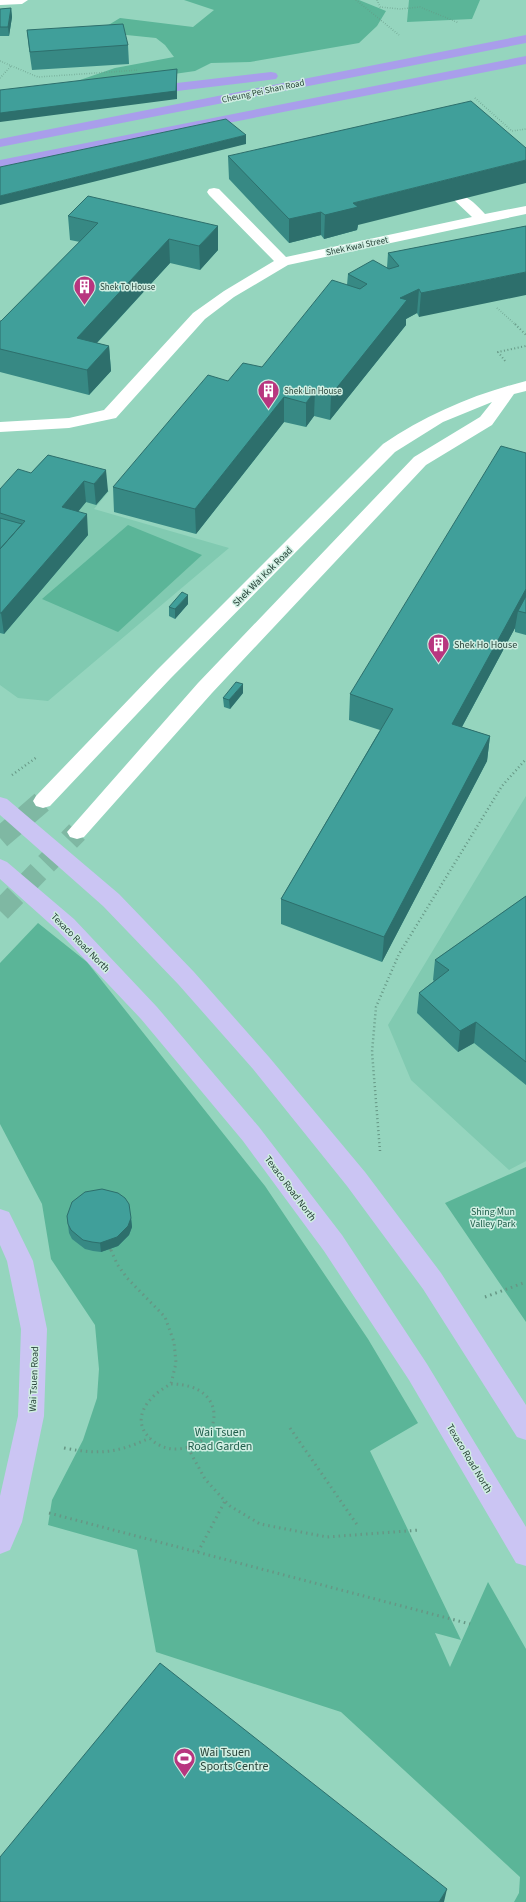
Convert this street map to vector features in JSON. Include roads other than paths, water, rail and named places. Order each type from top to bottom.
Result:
[{"type":"highway","name":"Cheung Pei Shan Road","points":[[0,143],[397,63],[526,39]]},
{"type":"highway","points":[[0,164],[416,83],[526,60]]},
{"type":"highway","points":[[177,86],[397,63]]},
{"type":"highway","points":[[284,121],[416,83]]},
{"type":"main road","points":[[0,804],[111,900],[186,978],[261,1063],[356,1179],[432,1281],[526,1428]]},
{"type":"main road","name":"Texaco Road North","points":[[0,867],[66,925],[149,1013],[251,1134],[333,1243],[414,1365],[526,1553]]},
{"type":"main road","name":"Wai Tsuen Road","points":[[0,1219],[20,1261],[34,1329],[31,1416],[8,1522],[0,1541]]},
{"type":"street","points":[[0,1],[22,0]]},
{"type":"street","points":[[214,192],[283,262]]},
{"type":"street","points":[[460,199],[481,218]]},
{"type":"street","name":"Shek Kwai Street","points":[[0,427],[52,426],[91,420],[110,414],[199,316],[229,294],[283,262],[481,218],[526,210]]},
{"type":"street","name":"Shek Wai Kok Road","points":[[42,801],[164,674],[389,448],[412,431],[439,417],[465,406],[518,388]]},
{"type":"street","name":"Shek Wai Kok Road","points":[[77,832],[205,688],[420,460],[486,421],[518,388]]},
{"type":"tunnel","points":[[0,838],[43,801]]},
{"type":"tunnel","points":[[0,911],[77,832]]},
{"type":"place","name":"Shek To House","points":[[85,306]]},
{"type":"place","name":"Shek Lin House","points":[[268,410]]},
{"type":"place","name":"Shek Ho House","points":[[439,664]]},
{"type":"place","name":"Wai Tsuen Sports Centre","points":[[184,1778]]},
{"type":"park label","name":"Shing Mun Valley Park","points":[[493,1216]]},
{"type":"park label","name":"Wai Tsuen Road Garden","points":[[220,1439]]}]
